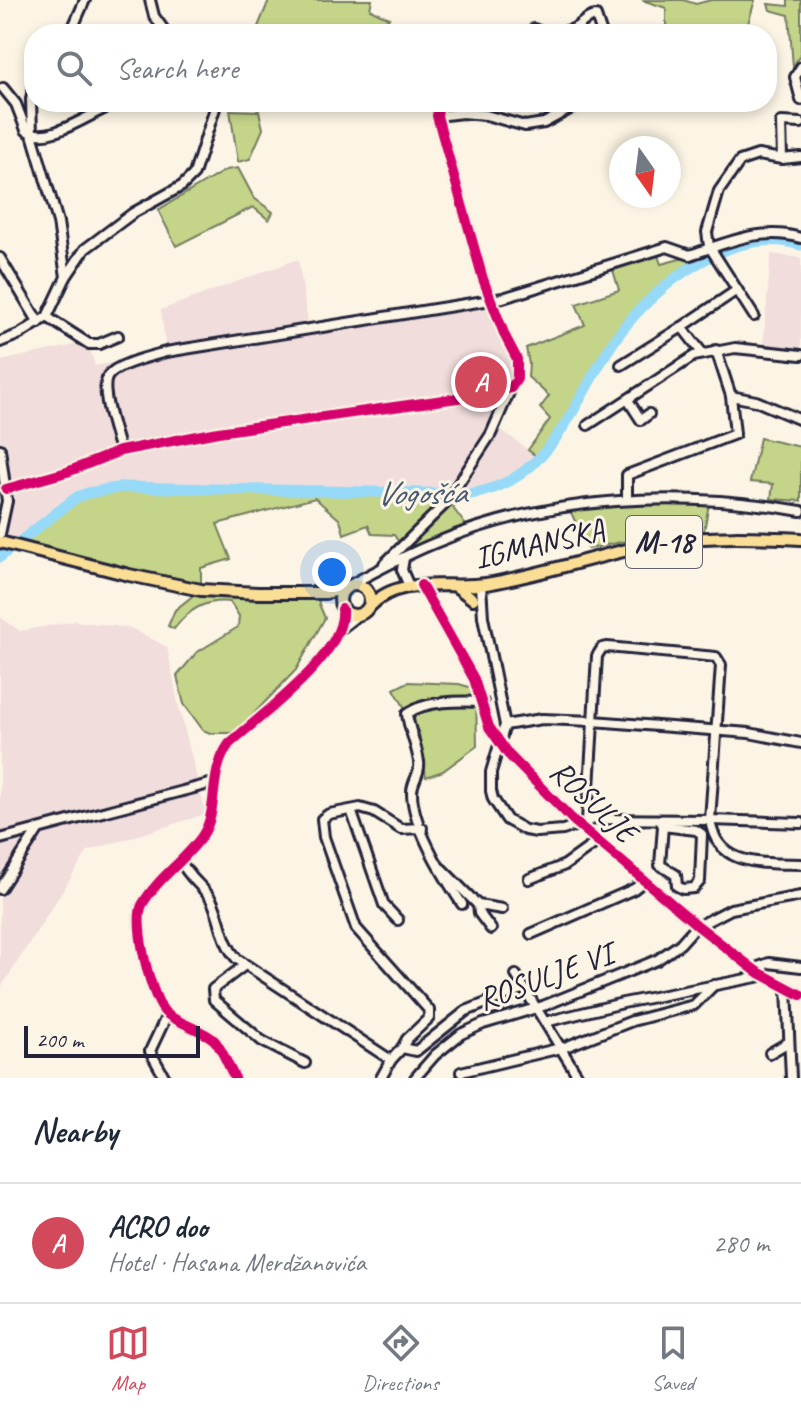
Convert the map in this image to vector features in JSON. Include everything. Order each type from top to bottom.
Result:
[{"type":"main road","name":"IGMANSKA","points":[[369,607],[385,593],[415,586],[476,585],[669,541],[752,537],[801,539]]},
{"type":"main road","points":[[6,544],[201,590],[325,593],[368,578]]},
{"type":"main road","points":[[368,578],[385,593]]},
{"type":"main road","points":[[368,578],[369,607]]},
{"type":"main road","points":[[455,586],[473,599]]},
{"type":"main road","points":[[341,606],[346,588]]},
{"type":"main road","points":[[325,593],[349,614],[358,615]]},
{"type":"main road","name":"M-18","points":[[358,615],[369,607]]},
{"type":"street","points":[[74,24],[85,0]]},
{"type":"street","points":[[150,0],[158,24]]},
{"type":"street","points":[[580,24],[588,17],[596,16],[599,24]]},
{"type":"street","points":[[801,67],[795,77],[801,100]]},
{"type":"street","points":[[3,88],[14,100],[26,130],[32,134],[45,136],[94,112]]},
{"type":"street","points":[[31,112],[32,134],[58,222],[66,277]]},
{"type":"street","points":[[0,342],[47,317],[66,277],[85,249],[133,213],[182,186],[194,174],[214,112]]},
{"type":"street","points":[[368,578],[445,504],[491,434],[517,379],[517,359],[490,299],[438,112]]},
{"type":"street","points":[[437,116],[462,113],[486,115],[525,126],[544,123],[564,112]]},
{"type":"street","points":[[782,159],[781,122],[801,123]]},
{"type":"street","points":[[754,316],[711,248],[707,232],[719,191],[735,165],[750,156],[801,157]]},
{"type":"street","points":[[120,451],[105,388],[108,376],[124,366],[166,352],[517,295],[667,247],[690,255],[768,233],[801,238]]},
{"type":"street","points":[[0,258],[39,323]]},
{"type":"street","points":[[621,365],[737,290]]},
{"type":"street","points":[[47,317],[89,344],[99,344],[118,336]]},
{"type":"street","points":[[682,327],[703,354]]},
{"type":"street","points":[[588,425],[694,356],[716,350],[754,349],[801,355]]},
{"type":"street","points":[[627,499],[627,475],[735,434],[731,396],[716,350]]},
{"type":"street","points":[[6,489],[67,472],[120,451],[218,432],[511,388]]},
{"type":"street","points":[[731,396],[756,401],[801,420]]},
{"type":"street","points":[[628,400],[641,420],[649,414]]},
{"type":"street","points":[[0,449],[6,489],[0,534]]},
{"type":"street","points":[[368,578],[435,543],[478,527],[552,509],[627,499],[701,501],[801,511]]},
{"type":"street","name":"ROSULJE","points":[[404,558],[404,575],[456,645],[498,743],[541,789],[583,823],[597,842],[697,926],[763,976],[801,995]]},
{"type":"street","points":[[476,585],[473,599],[483,617]]},
{"type":"street","points":[[476,585],[505,725],[491,772],[491,791],[507,820],[525,830],[537,832],[563,830],[583,823],[710,820],[801,823]]},
{"type":"street","points":[[341,606],[342,627]]},
{"type":"street","points":[[235,1078],[215,1040],[167,1015],[158,1004],[149,980],[139,913],[151,893],[181,861],[208,825],[213,783],[222,754],[229,744],[308,674],[342,627],[358,615]]},
{"type":"street","points":[[583,823],[597,656],[602,648],[711,655],[721,665],[710,820],[716,841],[730,856],[801,864]]},
{"type":"street","points":[[462,904],[438,866],[412,794],[420,766],[407,714],[414,709],[438,704],[483,702]]},
{"type":"street","points":[[505,725],[542,719],[593,721],[749,733],[801,743]]},
{"type":"street","points":[[0,839],[213,783]]},
{"type":"street","points":[[381,1078],[391,1060],[430,1014],[352,921],[322,823],[325,815],[367,809],[406,831],[422,828]]},
{"type":"street","points":[[351,810],[384,905],[398,920]]},
{"type":"street","points":[[661,823],[702,834],[700,881],[694,888],[677,886],[676,875],[660,865],[661,823]]},
{"type":"street","points":[[0,889],[39,830]]},
{"type":"street","name":"ROSULJE","points":[[529,879],[573,861],[597,842]]},
{"type":"street","points":[[181,861],[191,878],[211,899],[229,950],[245,965],[391,1060]]},
{"type":"street","points":[[438,866],[478,905],[502,909]]},
{"type":"street","points":[[531,934],[634,889],[644,881]]},
{"type":"street","points":[[697,926],[731,909],[801,896]]},
{"type":"street","points":[[478,905],[479,913],[491,929]]},
{"type":"street","name":"ROSULJE VI","points":[[415,1078],[435,1055],[461,1034],[657,960],[680,944],[697,926]]},
{"type":"street","points":[[753,969],[769,963],[801,967]]},
{"type":"street","points":[[245,965],[213,989],[214,1000],[262,1041],[305,1063]]},
{"type":"street","points":[[516,975],[579,1078]]},
{"type":"street","points":[[545,1022],[623,1003],[763,976]]},
{"type":"street","points":[[461,1072],[561,1048],[632,1021],[694,1005],[714,985]]},
{"type":"street","points":[[402,1048],[416,1051],[466,1011],[524,988]]},
{"type":"street","points":[[787,988],[791,1078]]},
{"type":"street","points":[[165,1078],[150,1051],[167,1015]]},
{"type":"street","points":[[770,1053],[789,1042]]},
{"type":"shaded area","points":[[771,254],[801,258],[801,352],[763,345]]},
{"type":"shaded area","points":[[298,259],[309,328],[490,299],[518,369],[495,425],[540,459],[508,483],[470,494],[122,487],[15,546],[0,542],[0,361],[74,345],[90,349],[95,366],[166,352],[161,310]]},
{"type":"shaded area","points":[[0,617],[20,631],[75,621],[131,628],[167,647],[206,814],[88,851],[0,989]]},
{"type":"green space","points":[[269,0],[372,0],[370,9],[389,18],[380,24],[259,24]]},
{"type":"green space","points":[[642,0],[683,0],[696,4],[711,0],[755,0],[748,24],[666,24],[666,8]]},
{"type":"green space","points":[[788,0],[801,0],[801,53],[793,67],[789,15],[770,10],[768,4],[788,6]]},
{"type":"green space","points":[[230,112],[259,112],[263,129],[250,159],[238,162]]},
{"type":"green space","points":[[238,168],[254,198],[273,212],[269,220],[253,207],[176,246],[158,210],[226,170]]},
{"type":"green space","points":[[780,233],[780,240],[753,242],[703,260],[658,292],[638,312],[606,354],[550,447],[540,459],[528,450],[550,419],[540,408],[549,396],[528,377],[526,348],[585,325],[576,304],[619,290],[613,270],[657,253],[661,264]]},
{"type":"green space","points":[[760,438],[801,447],[801,501],[771,499],[773,484],[750,482]]},
{"type":"green space","points":[[122,487],[470,494],[453,508],[468,528],[383,566],[402,547],[394,535],[372,534],[368,525],[344,534],[340,520],[315,498],[217,524],[231,559],[201,568],[201,590],[318,592],[325,618],[296,670],[238,730],[210,733],[203,730],[184,704],[177,676],[196,653],[238,627],[239,616],[230,602],[213,602],[198,607],[174,629],[168,626],[175,610],[200,590],[15,546],[77,497]]},
{"type":"green space","points":[[627,499],[709,504],[704,531],[635,539],[588,549],[568,506]]},
{"type":"green space","points":[[408,682],[459,684],[476,689],[477,746],[443,771],[426,777],[419,733],[394,689]]},
{"type":"waterway","name":"Vogošća","points":[[0,557],[77,497],[122,487],[470,494],[499,486],[523,472],[543,454],[560,432],[619,334],[654,296],[676,278],[724,250],[750,243],[776,241],[801,245]]},
{"type":"cycle path","points":[[6,489],[67,472],[120,451],[218,432],[511,388],[517,379],[517,359],[483,279],[438,112]]},
{"type":"cycle path","points":[[421,585],[474,679],[489,727],[508,754],[574,821],[698,926],[756,971],[801,995]]},
{"type":"cycle path","points":[[235,1078],[215,1041],[167,1014],[161,1006],[145,961],[140,928],[142,905],[202,836],[211,815],[218,768],[229,744],[317,664],[340,627],[342,609]]},
{"type":"place","name":"ACRO doo","points":[[481,382]]}]
